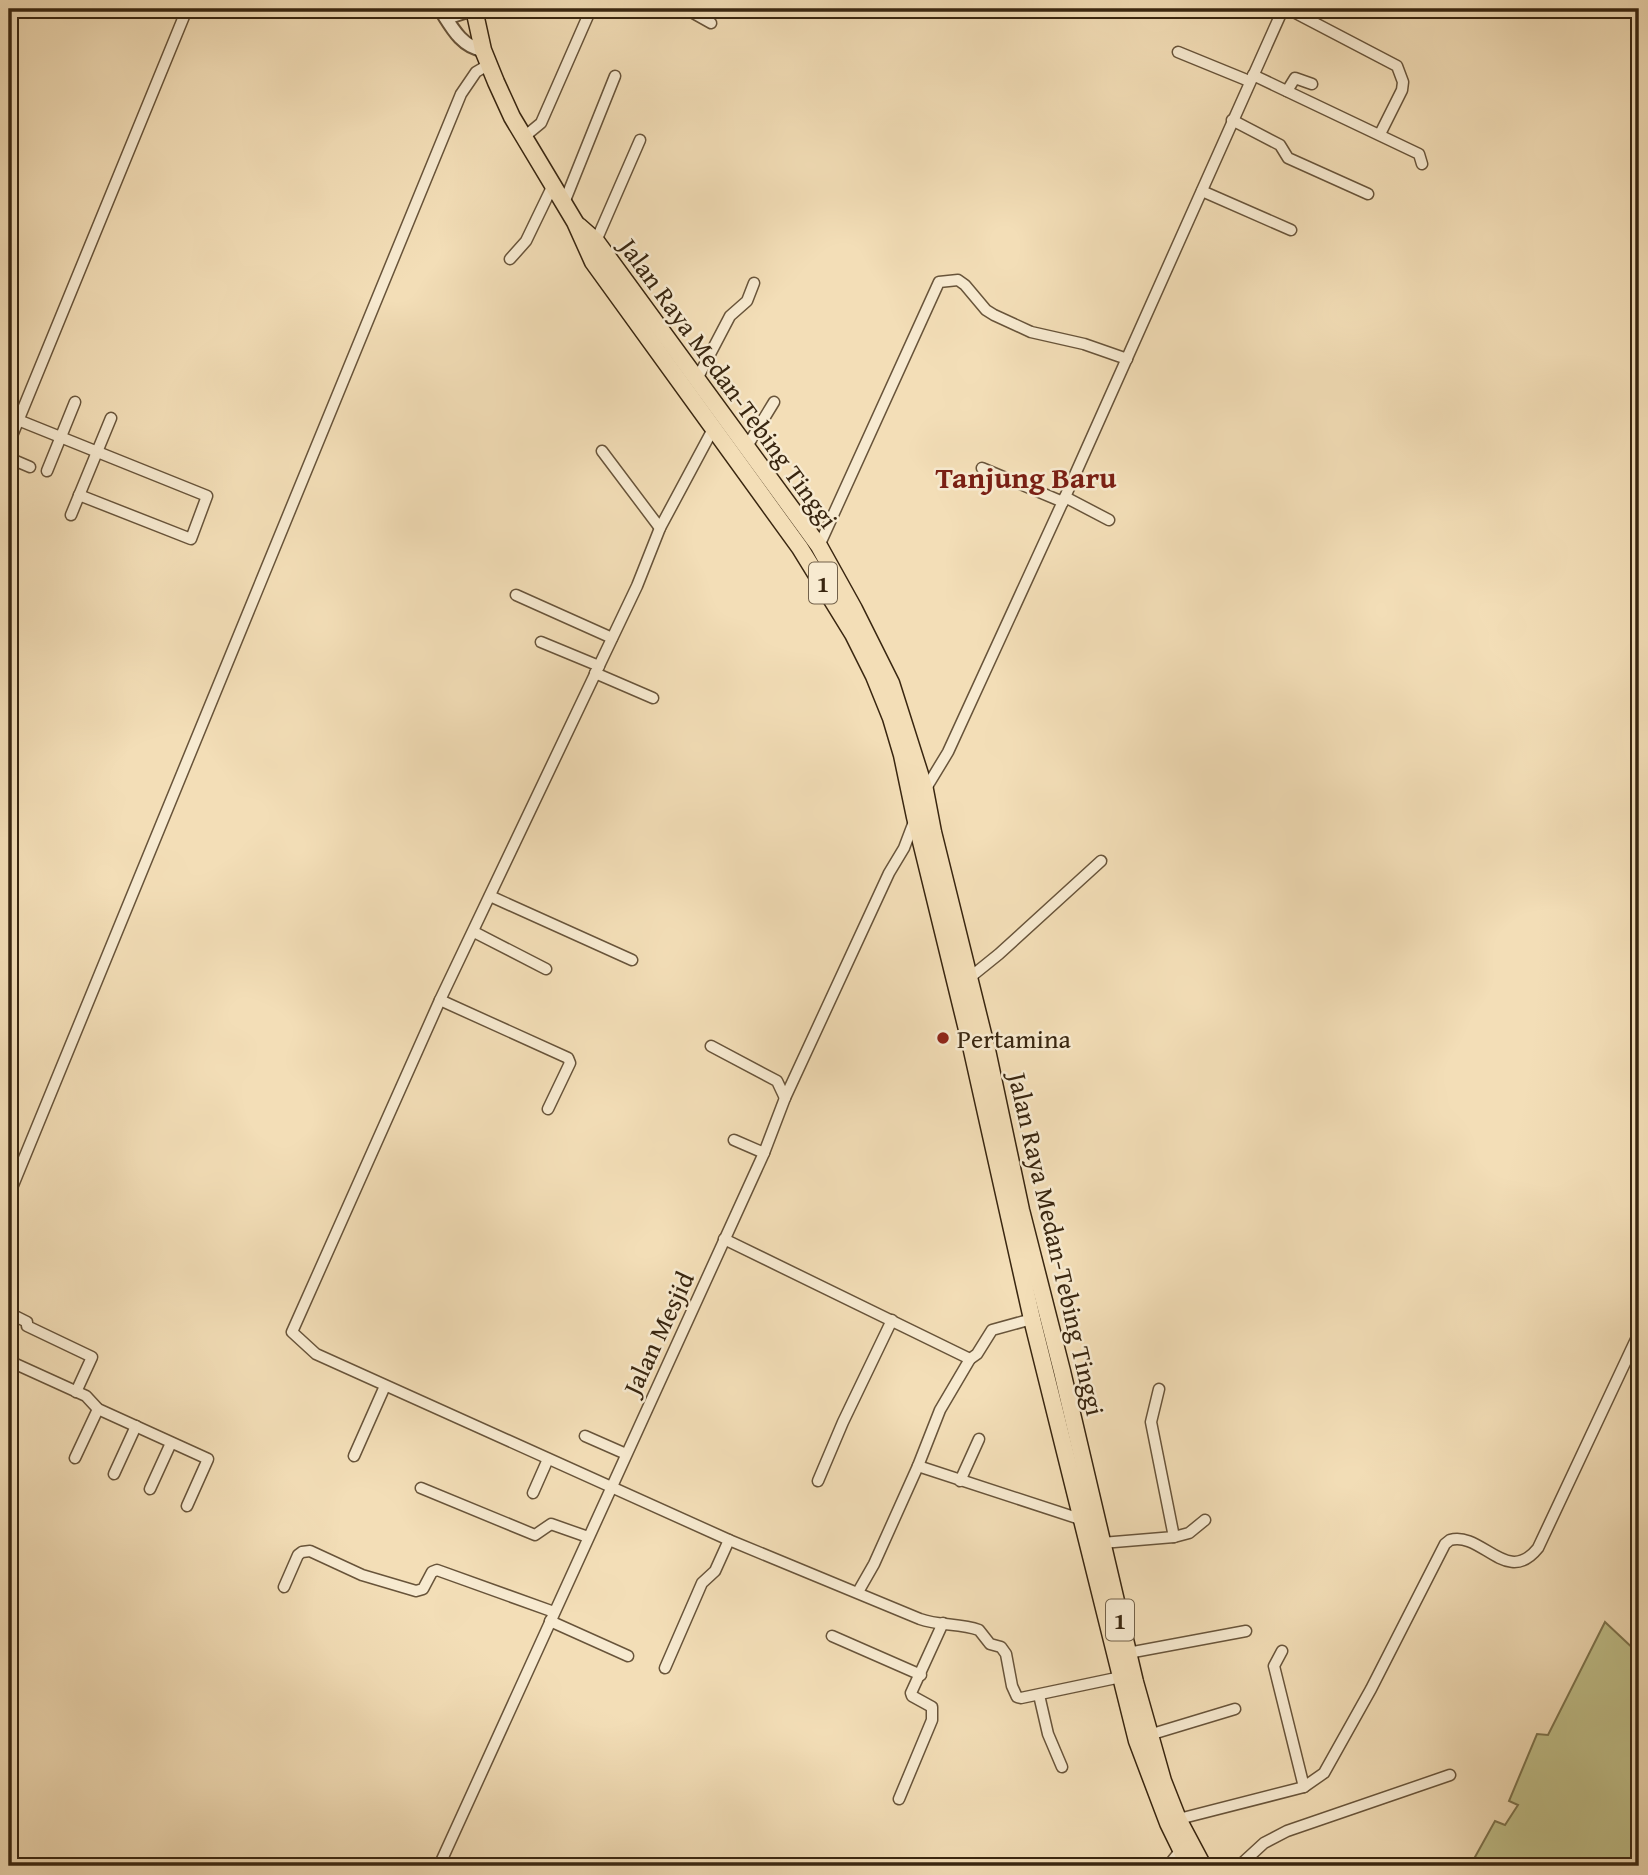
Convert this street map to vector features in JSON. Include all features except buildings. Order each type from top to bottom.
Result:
[{"type":"highway","name":"Jalan Raya Medan-Tebing Tinggi","points":[[474,9],[486,58],[524,137],[575,222],[598,271],[800,548],[853,634],[891,719],[902,755],[971,1046],[1032,1319],[1053,1368],[1102,1543],[1149,1735],[1181,1851],[1189,1866]]},
{"type":"highway","name":"Jalan Raya Medan-Tebing Tinggi","points":[[575,222],[596,241],[818,546],[885,669],[925,790],[990,1063],[1083,1520],[1137,1741],[1173,1821],[1203,1866]]},
{"type":"street","points":[[9,443],[187,9]]},
{"type":"street","points":[[9,1195],[13,1170],[461,94],[486,58],[464,43],[443,13],[474,9]]},
{"type":"street","points":[[524,137],[541,123],[591,9]]},
{"type":"street","points":[[686,9],[711,23]]},
{"type":"street","points":[[925,790],[948,752],[1127,359],[1251,78],[1285,9],[1375,54],[1400,71],[1402,90],[1380,134]]},
{"type":"street","points":[[1178,52],[1287,91],[1419,154],[1423,163]]},
{"type":"street","points":[[564,203],[615,76]]},
{"type":"street","points":[[1287,91],[1295,78],[1312,84]]},
{"type":"street","points":[[1232,120],[1280,145],[1287,158],[1368,194]]},
{"type":"street","points":[[596,241],[640,140]]},
{"type":"street","points":[[510,259],[526,241],[553,185]]},
{"type":"street","points":[[1202,191],[1291,230]]},
{"type":"street","points":[[818,546],[939,282],[958,280],[986,310],[1031,332],[1084,344],[1127,359]]},
{"type":"street","points":[[697,379],[730,316],[747,301],[754,283]]},
{"type":"street","points":[[47,471],[75,402]]},
{"type":"street","points":[[746,448],[774,402]]},
{"type":"street","points":[[71,515],[111,418]]},
{"type":"street","points":[[18,420],[206,496],[191,539],[79,495]]},
{"type":"street","points":[[713,429],[660,528],[651,555],[440,1000],[292,1332],[316,1354],[729,1540],[931,1623],[974,1628],[983,1632],[989,1644],[1001,1647],[1006,1654],[1012,1686],[1017,1697],[1040,1695],[1121,1677]]},
{"type":"street","points":[[602,452],[660,528]]},
{"type":"street","points":[[9,458],[30,467]]},
{"type":"street","points":[[982,468],[1064,499],[1109,520]]},
{"type":"street","points":[[516,595],[612,638]]},
{"type":"street","points":[[541,642],[653,698]]},
{"type":"street","name":"Jalan Mesjid","points":[[439,1866],[764,1153],[785,1098],[889,873],[904,848],[915,817]]},
{"type":"street","points":[[968,979],[1101,862]]},
{"type":"street","points":[[491,896],[632,960]]},
{"type":"street","points":[[474,932],[546,969]]},
{"type":"street","points":[[440,1000],[568,1058],[570,1063],[548,1109]]},
{"type":"street","points":[[712,1046],[777,1081],[785,1098]]},
{"type":"street","points":[[734,1140],[764,1153]]},
{"type":"street","points":[[723,1240],[971,1359]]},
{"type":"street","points":[[9,1313],[27,1322],[27,1326],[92,1357],[76,1392]]},
{"type":"street","points":[[858,1592],[874,1564],[940,1410],[971,1359],[992,1330],[1032,1319]]},
{"type":"street","points":[[818,1481],[892,1320]]},
{"type":"street","points":[[1173,1821],[1304,1787],[1316,1781],[1330,1765],[1445,1544],[1455,1538],[1462,1539],[1518,1563],[1531,1557],[1538,1548],[1639,1333]]},
{"type":"street","points":[[9,1361],[86,1396],[97,1409],[208,1459],[187,1506]]},
{"type":"street","points":[[354,1455],[385,1386]]},
{"type":"street","points":[[1159,1389],[1151,1422],[1174,1537]]},
{"type":"street","points":[[75,1458],[97,1409]]},
{"type":"street","points":[[114,1474],[136,1426]]},
{"type":"street","points":[[585,1436],[626,1454]]},
{"type":"street","points":[[960,1481],[979,1439]]},
{"type":"street","points":[[150,1489],[172,1443]]},
{"type":"street","points":[[533,1493],[548,1460]]},
{"type":"street","points":[[918,1466],[1083,1520]]},
{"type":"street","points":[[421,1488],[535,1535],[551,1524],[588,1537]]},
{"type":"street","points":[[1102,1543],[1189,1534],[1205,1520]]},
{"type":"street","points":[[665,1668],[702,1583],[715,1571],[729,1540]]},
{"type":"street","points":[[284,1587],[298,1555],[310,1551],[362,1575],[416,1591],[423,1590],[432,1572],[437,1570],[552,1616],[628,1656]]},
{"type":"street","points":[[899,1799],[934,1713],[932,1707],[912,1694],[943,1623]]},
{"type":"street","points":[[1128,1653],[1246,1631]]},
{"type":"street","points":[[832,1636],[921,1675]]},
{"type":"street","points":[[1282,1651],[1274,1665],[1304,1787]]},
{"type":"street","points":[[1040,1695],[1048,1734],[1062,1767]]},
{"type":"street","points":[[1149,1735],[1235,1709]]},
{"type":"street","points":[[1239,1866],[1268,1840],[1287,1831],[1450,1775]]},
{"type":"street","points":[[1168,1866],[1181,1851]]},
{"type":"green space","points":[[1605,1622],[1639,1654],[1639,1866],[1470,1866],[1495,1821],[1505,1825],[1518,1805],[1509,1801],[1537,1734],[1548,1735]]},
{"type":"place","name":"Pertamina","points":[[943,1038]]},
{"type":"district","name":"Tanjung Baru","points":[[1026,477]]}]
